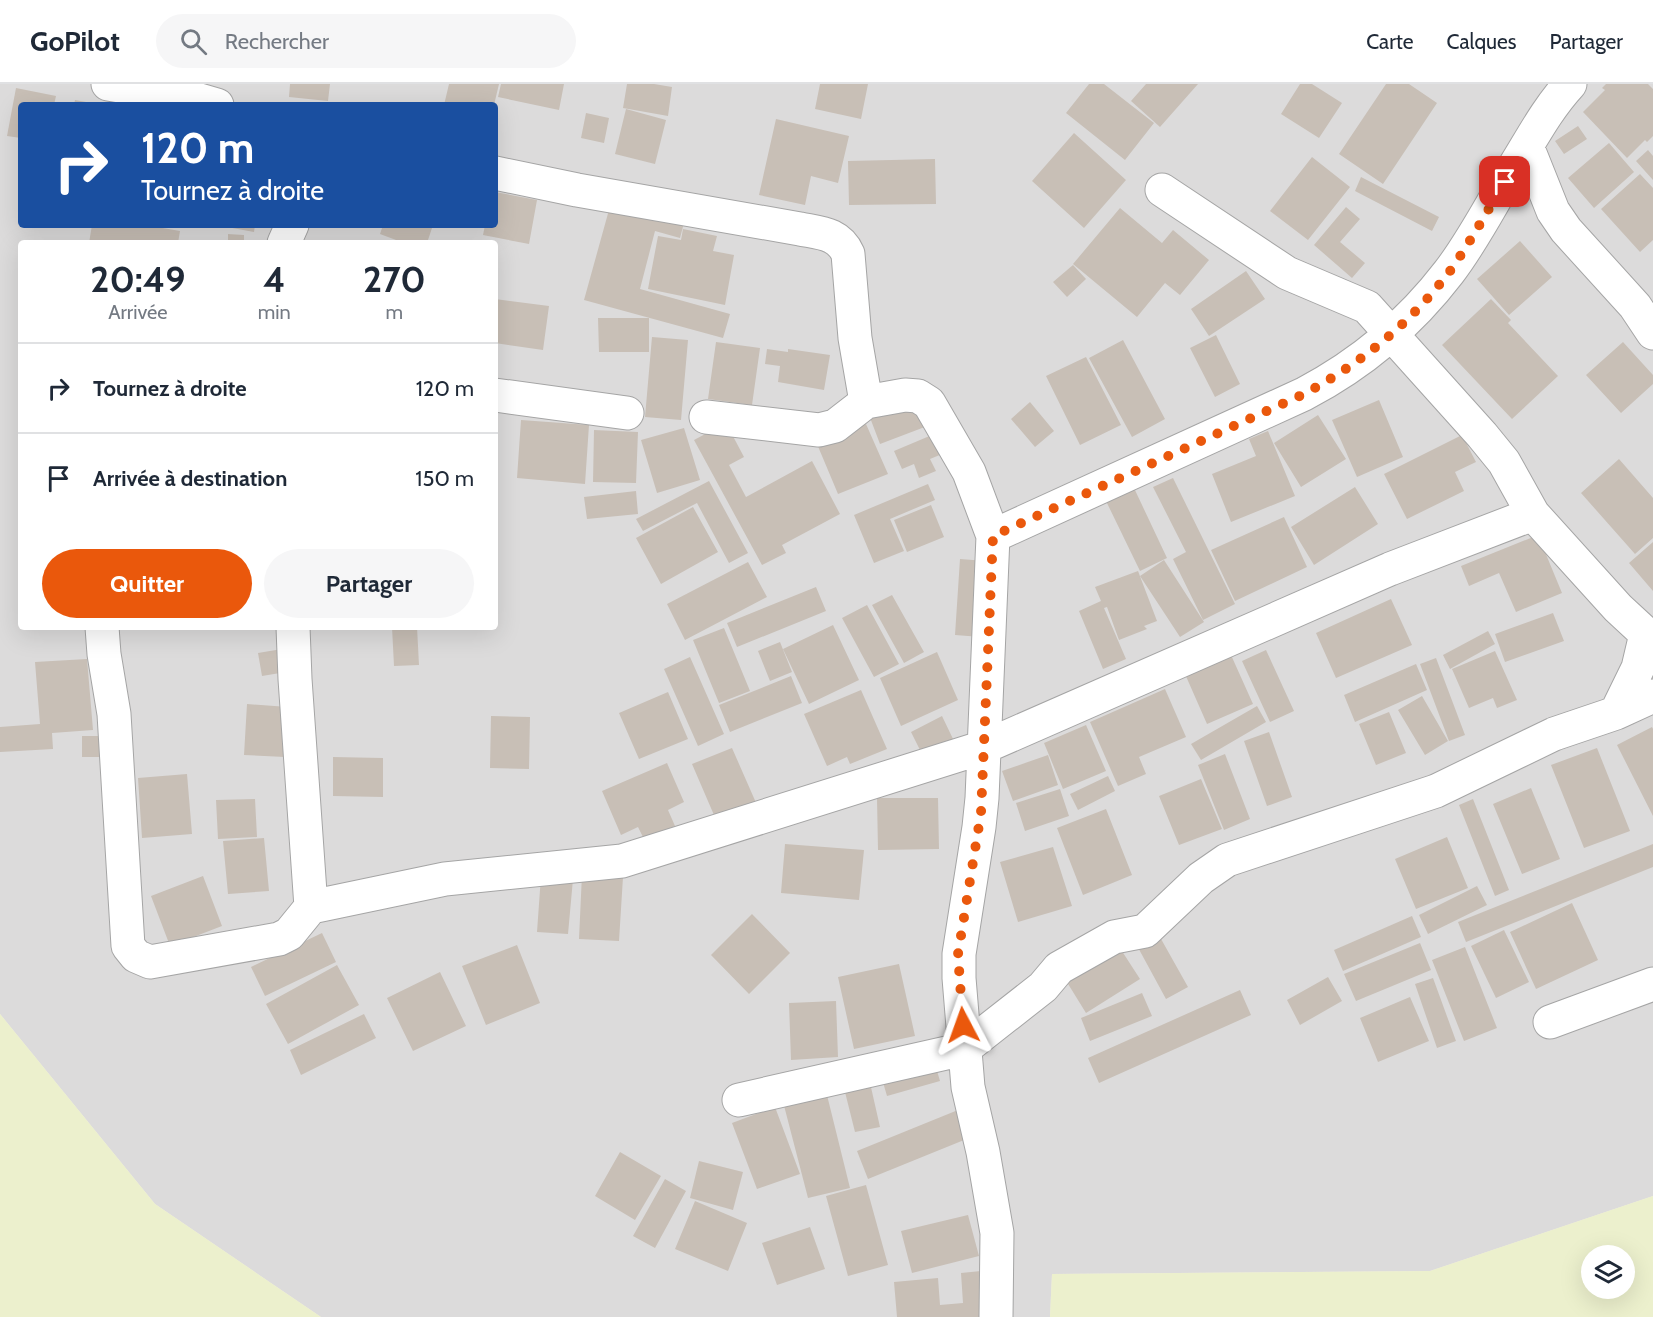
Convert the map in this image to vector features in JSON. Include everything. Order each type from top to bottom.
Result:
[{"type":"street","points":[[108,84],[206,102]]},
{"type":"street","points":[[993,536],[1304,394],[1336,377],[1390,335],[1418,309],[1450,271],[1547,113],[1570,84]]},
{"type":"street","points":[[1527,146],[1553,211],[1566,230],[1635,306],[1653,333]]},
{"type":"street","points":[[498,174],[577,190],[800,228],[831,236],[843,243],[848,254],[855,338],[866,402]]},
{"type":"street","points":[[1162,190],[1287,273],[1367,307],[1482,435],[1504,462],[1533,514],[1618,608],[1649,635],[1638,668],[1616,713]]},
{"type":"street","points":[[498,394],[627,413]]},
{"type":"street","points":[[706,417],[819,430],[835,426],[866,402],[905,395],[918,396],[929,403],[969,472],[993,536],[980,827],[958,954],[968,1087],[983,1152],[997,1233],[996,1317]]},
{"type":"street","points":[[102,630],[114,714],[128,946],[136,956],[150,962],[279,939],[289,934],[311,907],[445,879],[622,861],[984,747],[1390,569],[1533,514]]},
{"type":"street","points":[[294,630],[295,679],[311,907]]},
{"type":"street","points":[[739,1100],[964,1049],[1043,987],[1059,968],[1114,937],[1144,931],[1201,878],[1227,860],[1436,791],[1554,734],[1616,713],[1653,696]]},
{"type":"street","points":[[1550,1023],[1653,984]]},
{"type":"shaded area","points":[[0,84],[1653,84],[1653,1196],[1430,1271],[1052,1274],[1050,1317],[321,1317],[155,1204],[0,1014]]},
{"type":"green space","points":[[0,1014],[155,1204],[321,1317],[0,1317]]},
{"type":"green space","points":[[1653,1196],[1653,1317],[1050,1317],[1052,1274],[1430,1271]]},
{"type":"building","points":[[290,84],[330,84],[328,101],[289,97]]},
{"type":"building","points":[[449,84],[499,84],[495,102],[445,102]]},
{"type":"building","points":[[501,84],[564,84],[559,110],[498,97]]},
{"type":"building","points":[[627,84],[672,87],[668,116],[623,108]]},
{"type":"building","points":[[820,84],[868,84],[861,119],[815,109]]},
{"type":"building","points":[[1089,84],[1104,84],[1154,123],[1125,160],[1066,113]]},
{"type":"building","points":[[1146,84],[1198,84],[1160,127],[1131,101]]},
{"type":"building","points":[[1300,84],[1312,84],[1342,103],[1319,138],[1281,114]]},
{"type":"building","points":[[1386,84],[1409,84],[1437,103],[1383,184],[1339,154]]},
{"type":"building","points":[[1606,84],[1648,84],[1653,89],[1653,136],[1647,142],[1645,140],[1627,158],[1583,112],[1605,90],[1602,88]]},
{"type":"building","points":[[16,88],[56,96],[55,102],[18,102],[18,138],[7,136]]},
{"type":"building","points":[[626,109],[666,120],[655,164],[615,154]]},
{"type":"building","points":[[586,113],[609,118],[604,143],[581,138]]},
{"type":"building","points":[[776,119],[849,136],[838,183],[811,176],[805,205],[759,195]]},
{"type":"building","points":[[1578,126],[1587,139],[1564,154],[1555,141]]},
{"type":"building","points":[[1074,133],[1126,180],[1084,228],[1032,181]]},
{"type":"building","points":[[1609,143],[1634,172],[1594,208],[1568,178]]},
{"type":"building","points":[[1648,150],[1653,156],[1653,180],[1636,161]]},
{"type":"building","points":[[1312,157],[1350,187],[1308,240],[1270,211]]},
{"type":"building","points":[[935,159],[936,204],[849,205],[848,161]]},
{"type":"building","points":[[1640,174],[1653,188],[1653,240],[1640,252],[1601,209]]},
{"type":"building","points":[[1361,177],[1439,217],[1432,231],[1355,191]]},
{"type":"building","points":[[498,193],[537,200],[529,244],[483,235],[484,228],[498,228]]},
{"type":"building","points":[[612,199],[685,219],[680,238],[655,231],[640,289],[730,314],[723,338],[584,300]]},
{"type":"building","points":[[1346,207],[1360,219],[1340,242],[1365,263],[1352,278],[1314,245]]},
{"type":"building","points":[[1120,208],[1162,243],[1173,230],[1209,260],[1180,295],[1165,283],[1137,317],[1073,264]]},
{"type":"building","points":[[92,228],[162,228],[180,231],[178,240],[90,240]]},
{"type":"building","points":[[232,228],[255,228],[254,232]]},
{"type":"building","points":[[382,228],[432,228],[428,240],[396,240],[380,234]]},
{"type":"building","points":[[683,229],[717,236],[713,251],[734,255],[725,305],[648,289],[658,236],[681,240]]},
{"type":"building","points":[[228,234],[244,235],[244,240],[228,240]]},
{"type":"building","points":[[1520,241],[1552,277],[1509,315],[1477,279]]},
{"type":"building","points":[[1073,265],[1086,279],[1067,297],[1053,282]]},
{"type":"building","points":[[1246,271],[1265,299],[1209,336],[1191,309]]},
{"type":"building","points":[[498,299],[549,306],[543,350],[498,343]]},
{"type":"building","points":[[1491,299],[1511,320],[1508,323],[1558,376],[1512,419],[1442,345]]},
{"type":"building","points":[[598,318],[649,318],[649,352],[599,352]]},
{"type":"building","points":[[1216,335],[1240,384],[1215,397],[1190,348]]},
{"type":"building","points":[[652,337],[688,340],[681,420],[645,417]]},
{"type":"building","points":[[1123,340],[1165,419],[1132,437],[1089,358]]},
{"type":"building","points":[[716,342],[760,348],[752,405],[708,399]]},
{"type":"building","points":[[1623,342],[1653,375],[1653,384],[1621,413],[1586,375]]},
{"type":"building","points":[[767,349],[788,352],[788,349],[830,355],[824,390],[778,382],[780,366],[765,364]]},
{"type":"building","points":[[1086,357],[1121,425],[1080,445],[1046,376]]},
{"type":"building","points":[[919,397],[930,425],[880,444],[869,415]]},
{"type":"building","points":[[1379,400],[1403,457],[1357,477],[1332,420]]},
{"type":"building","points":[[1030,402],[1054,431],[1035,447],[1011,419]]},
{"type":"building","points":[[1318,415],[1346,459],[1301,487],[1274,443]]},
{"type":"building","points":[[521,420],[589,425],[585,484],[517,478]]},
{"type":"building","points":[[726,423],[744,457],[729,465],[746,497],[812,461],[840,514],[782,545],[786,553],[762,565],[694,440]]},
{"type":"building","points":[[866,424],[888,474],[838,494],[817,444]]},
{"type":"building","points":[[684,428],[700,480],[657,493],[641,440]]},
{"type":"building","points":[[594,430],[638,432],[636,483],[593,482]]},
{"type":"building","points":[[1268,431],[1295,496],[1231,522],[1212,474],[1256,456],[1249,439]]},
{"type":"building","points":[[939,432],[947,452],[930,459],[936,471],[919,478],[914,464],[902,469],[894,451]]},
{"type":"building","points":[[1462,435],[1476,462],[1455,472],[1464,491],[1407,519],[1384,474]]},
{"type":"building","points":[[1619,459],[1653,498],[1653,538],[1635,554],[1581,493]]},
{"type":"building","points":[[1173,478],[1235,604],[1203,620],[1173,559],[1186,552],[1153,487]]},
{"type":"building","points":[[709,481],[748,553],[729,563],[697,503],[643,531],[636,519]]},
{"type":"building","points":[[928,484],[935,500],[890,519],[904,551],[874,563],[854,515]]},
{"type":"building","points":[[1355,487],[1378,524],[1314,565],[1291,527]]},
{"type":"building","points":[[1134,488],[1167,558],[1140,571],[1106,501]]},
{"type":"building","points":[[636,491],[638,514],[587,519],[584,497]]},
{"type":"building","points":[[931,505],[944,537],[907,552],[894,520]]},
{"type":"building","points":[[693,507],[718,552],[661,584],[636,538]]},
{"type":"building","points":[[1284,517],[1307,567],[1235,601],[1211,550]]},
{"type":"building","points":[[1538,535],[1562,593],[1516,612],[1499,573],[1469,586],[1461,566]]},
{"type":"building","points":[[1653,542],[1653,591],[1629,563]]},
{"type":"building","points":[[960,559],[986,561],[981,637],[955,635]]},
{"type":"building","points":[[1164,560],[1204,622],[1180,637],[1140,576]]},
{"type":"building","points":[[748,562],[767,597],[685,640],[667,604]]},
{"type":"building","points":[[1138,571],[1157,621],[1144,626],[1147,629],[1119,640],[1107,607],[1104,608],[1126,659],[1103,669],[1079,611],[1101,601],[1095,587]]},
{"type":"building","points":[[816,587],[826,611],[737,647],[727,623]]},
{"type":"building","points":[[892,595],[924,652],[904,663],[872,605]]},
{"type":"building","points":[[1391,599],[1412,645],[1336,678],[1316,633]]},
{"type":"building","points":[[867,605],[899,664],[874,677],[842,618]]},
{"type":"building","points":[[1553,613],[1564,641],[1505,662],[1495,634]]},
{"type":"building","points":[[833,625],[859,680],[809,704],[783,649]]},
{"type":"building","points":[[724,628],[750,691],[719,703],[693,640]]},
{"type":"building","points":[[392,630],[417,630],[419,665],[394,666]]},
{"type":"building","points":[[1488,631],[1495,644],[1450,669],[1443,655]]},
{"type":"building","points":[[780,642],[792,672],[770,681],[758,651]]},
{"type":"building","points":[[282,649],[286,672],[262,676],[258,653]]},
{"type":"building","points":[[1266,650],[1294,711],[1270,722],[1242,661]]},
{"type":"building","points":[[1495,651],[1517,700],[1497,708],[1493,698],[1469,708],[1452,669]]},
{"type":"building","points":[[937,652],[958,700],[901,726],[880,678]]},
{"type":"building","points":[[1231,655],[1253,704],[1207,724],[1185,674]]},
{"type":"building","points":[[690,657],[724,734],[698,746],[664,669]]},
{"type":"building","points":[[1436,658],[1465,735],[1449,741],[1420,664]]},
{"type":"building","points":[[87,659],[93,730],[52,733],[53,749],[0,752],[0,727],[40,724],[35,662]]},
{"type":"building","points":[[1416,664],[1427,690],[1355,722],[1344,695]]},
{"type":"building","points":[[791,676],[802,703],[730,732],[719,705]]},
{"type":"building","points":[[1165,689],[1186,737],[1139,757],[1146,774],[1118,786],[1090,722]]},
{"type":"building","points":[[861,690],[887,749],[850,764],[847,757],[827,766],[804,714]]},
{"type":"building","points":[[668,692],[688,739],[639,759],[619,713]]},
{"type":"building","points":[[1422,696],[1448,741],[1425,755],[1398,710]]},
{"type":"building","points":[[247,704],[288,707],[285,757],[244,755]]},
{"type":"building","points":[[1257,706],[1266,722],[1201,760],[1191,744]]},
{"type":"building","points":[[1389,712],[1406,753],[1376,765],[1359,724]]},
{"type":"building","points":[[491,716],[530,717],[529,769],[490,768]]},
{"type":"building","points":[[942,716],[954,741],[923,756],[911,732]]},
{"type":"building","points":[[1086,725],[1106,771],[1063,789],[1044,743]]},
{"type":"building","points":[[1652,727],[1653,729],[1653,816],[1617,745]]},
{"type":"building","points":[[1269,732],[1292,797],[1267,806],[1244,741]]},
{"type":"building","points":[[82,736],[107,736],[107,757],[82,757]]},
{"type":"building","points":[[732,748],[757,805],[717,822],[692,764]]},
{"type":"building","points":[[1597,748],[1630,831],[1584,848],[1551,765]]},
{"type":"building","points":[[1225,754],[1250,819],[1224,830],[1198,765]]},
{"type":"building","points":[[1048,755],[1058,785],[1013,801],[1002,771]]},
{"type":"building","points":[[333,757],[383,758],[383,797],[333,796]]},
{"type":"building","points":[[667,763],[684,802],[668,810],[675,826],[644,839],[638,827],[621,835],[602,791]]},
{"type":"building","points":[[187,774],[192,834],[142,838],[138,778]]},
{"type":"building","points":[[1108,776],[1115,791],[1078,810],[1070,794]]},
{"type":"building","points":[[1201,779],[1222,829],[1179,845],[1159,796]]},
{"type":"building","points":[[1531,788],[1560,859],[1522,874],[1493,804]]},
{"type":"building","points":[[1060,789],[1069,816],[1025,831],[1016,803]]},
{"type":"building","points":[[877,798],[938,798],[939,849],[878,850]]},
{"type":"building","points":[[255,799],[257,837],[218,839],[216,800]]},
{"type":"building","points":[[1473,799],[1509,890],[1495,896],[1459,805]]},
{"type":"building","points":[[1106,809],[1132,875],[1083,895],[1057,828]]},
{"type":"building","points":[[1447,837],[1468,888],[1416,909],[1395,859]]},
{"type":"building","points":[[264,838],[269,891],[228,894],[223,841]]},
{"type":"building","points":[[785,844],[864,850],[859,900],[781,893]]},
{"type":"building","points":[[1653,844],[1653,867],[1466,942],[1458,922]]},
{"type":"building","points":[[1053,847],[1072,906],[1018,922],[1000,862]]},
{"type":"building","points":[[582,874],[623,877],[619,941],[579,939]]},
{"type":"building","points":[[203,876],[222,926],[170,946],[151,896]]},
{"type":"building","points":[[541,876],[573,879],[568,934],[537,932]]},
{"type":"building","points":[[1477,886],[1487,905],[1428,934],[1419,915]]},
{"type":"building","points":[[1572,903],[1598,960],[1536,989],[1510,932]]},
{"type":"building","points":[[752,914],[790,953],[749,994],[711,955]]},
{"type":"building","points":[[1412,916],[1421,937],[1343,971],[1334,950]]},
{"type":"building","points":[[1156,930],[1188,987],[1166,999],[1135,942]]},
{"type":"building","points":[[1504,930],[1529,982],[1496,998],[1471,946]]},
{"type":"building","points":[[322,933],[336,962],[265,996],[251,967]]},
{"type":"building","points":[[1420,943],[1431,970],[1356,1001],[1344,974]]},
{"type":"building","points":[[517,945],[540,1003],[486,1025],[462,966]]},
{"type":"building","points":[[1118,945],[1140,979],[1086,1013],[1065,979]]},
{"type":"building","points":[[1465,947],[1497,1028],[1464,1041],[1432,960]]},
{"type":"building","points":[[899,964],[915,1036],[854,1049],[838,977]]},
{"type":"building","points":[[337,965],[359,1005],[288,1044],[266,1004]]},
{"type":"building","points":[[440,972],[466,1026],[413,1051],[387,998]]},
{"type":"building","points":[[1328,977],[1342,1001],[1300,1025],[1287,1000]]},
{"type":"building","points":[[1433,978],[1456,1041],[1437,1048],[1415,984]]},
{"type":"building","points":[[1240,990],[1251,1015],[1099,1083],[1088,1058]]},
{"type":"building","points":[[1142,993],[1152,1016],[1090,1041],[1081,1018]]},
{"type":"building","points":[[1410,997],[1429,1041],[1378,1062],[1360,1018]]},
{"type":"building","points":[[836,1001],[838,1057],[791,1060],[789,1003]]},
{"type":"building","points":[[364,1014],[376,1038],[301,1075],[290,1050]]},
{"type":"building","points":[[933,1057],[940,1081],[887,1096],[880,1072]]},
{"type":"building","points":[[868,1074],[880,1127],[855,1132],[842,1080]]},
{"type":"building","points":[[824,1083],[850,1188],[808,1198],[781,1094]]},
{"type":"building","points":[[775,1107],[800,1174],[757,1189],[732,1123]]},
{"type":"building","points":[[958,1110],[969,1138],[868,1179],[857,1151]]},
{"type":"building","points":[[620,1152],[661,1176],[635,1220],[595,1196]]},
{"type":"building","points":[[699,1161],[743,1172],[733,1210],[690,1198]]},
{"type":"building","points":[[665,1179],[686,1191],[655,1248],[633,1236]]},
{"type":"building","points":[[866,1185],[888,1265],[848,1276],[826,1196]]},
{"type":"building","points":[[695,1201],[747,1223],[728,1271],[675,1249]]},
{"type":"building","points":[[968,1215],[979,1256],[912,1273],[901,1231]]},
{"type":"building","points":[[810,1227],[825,1269],[777,1285],[762,1243]]},
{"type":"building","points":[[981,1271],[984,1317],[897,1317],[894,1282],[938,1278],[940,1305],[963,1303],[961,1273]]},
{"type":"route","points":[[963,1025],[958,954],[980,827],[993,536],[1304,394],[1336,377],[1360,360],[1418,309],[1450,271],[1505,182]]}]
